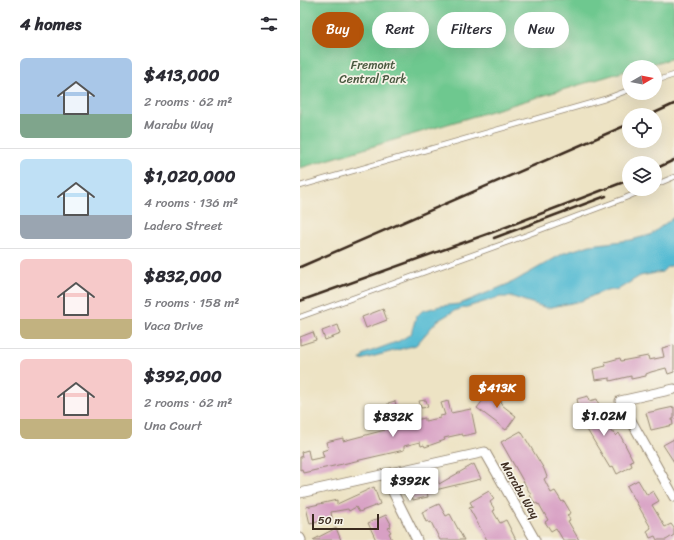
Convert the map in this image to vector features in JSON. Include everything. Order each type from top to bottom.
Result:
[{"type":"street","points":[[673,492],[620,401],[674,389]]},
{"type":"street","name":"Marabu Way","points":[[384,474],[485,452],[535,540]]},
{"type":"street","points":[[300,493],[384,474],[417,540]]},
{"type":"lane","points":[[662,79],[674,75]]},
{"type":"lane","points":[[300,186],[605,99],[622,93]]},
{"type":"lane","points":[[662,182],[674,177]]},
{"type":"lane","points":[[300,317],[511,241],[630,196]]},
{"type":"green space","name":"Fremont Central Park","points":[[300,0],[674,0],[674,58],[662,61],[622,60],[622,72],[300,168]]},
{"type":"water","points":[[674,217],[674,265],[667,267],[662,272],[640,276],[619,289],[601,292],[581,301],[547,308],[513,297],[500,297],[454,311],[437,321],[416,345],[360,360],[364,354],[399,341],[411,334],[416,317],[422,311],[440,306],[460,304],[513,282],[564,253],[590,245],[631,240],[650,235]]},
{"type":"building","points":[[383,309],[387,320],[366,328],[362,317]]},
{"type":"building","points":[[338,325],[341,334],[325,340],[322,331]]},
{"type":"building","points":[[313,332],[316,340],[300,345],[300,337]]},
{"type":"building","points":[[674,345],[674,372],[668,374],[666,368],[646,374],[646,376],[631,379],[631,376],[610,381],[610,378],[595,380],[593,369],[606,366],[605,362],[620,358],[621,361],[648,356],[649,360],[664,357],[662,348]]},
{"type":"building","points":[[499,388],[505,393],[501,399],[502,405],[516,416],[506,430],[477,408],[488,394],[494,393]]},
{"type":"building","points":[[588,396],[589,401],[597,399],[600,412],[598,413],[599,417],[594,419],[602,432],[609,428],[616,436],[619,433],[633,460],[630,461],[632,466],[617,474],[613,466],[610,468],[586,428],[582,429],[578,422],[582,420],[577,399]]},
{"type":"building","points":[[426,400],[428,407],[421,408],[419,401]]},
{"type":"building","points":[[395,401],[398,414],[408,412],[410,421],[425,418],[425,421],[440,418],[440,416],[445,415],[441,403],[448,401],[451,413],[471,409],[476,433],[444,438],[445,440],[425,447],[424,445],[421,446],[420,442],[404,446],[404,450],[303,473],[302,469],[300,470],[300,457],[302,457],[301,452],[308,450],[310,460],[324,457],[322,451],[328,449],[326,442],[343,438],[343,441],[385,430],[382,418],[391,416],[388,403]]},
{"type":"building","points":[[674,407],[674,419],[672,419],[673,425],[651,430],[646,413]]},
{"type":"building","points":[[521,431],[544,469],[547,477],[544,479],[551,493],[555,491],[562,502],[564,501],[571,513],[567,515],[570,520],[568,521],[579,540],[563,540],[556,528],[551,531],[545,522],[548,520],[539,504],[535,504],[501,442]]},
{"type":"building","points":[[674,439],[674,462],[663,445]]},
{"type":"building","points":[[474,464],[481,479],[427,492],[428,497],[413,500],[409,483],[415,482],[414,479],[422,478],[423,480],[437,478],[439,484]]},
{"type":"building","points":[[638,480],[647,495],[653,491],[659,501],[652,505],[665,527],[671,524],[674,528],[674,535],[666,540],[657,540],[655,536],[650,538],[647,531],[651,528],[627,486]]},
{"type":"building","points":[[374,487],[380,504],[359,512],[356,507],[349,511],[348,509],[331,512],[332,518],[310,524],[306,507],[337,500],[337,504]]},
{"type":"building","points":[[489,491],[494,499],[490,502],[495,510],[493,511],[500,523],[506,520],[516,540],[487,540],[469,508],[473,507],[470,502]]},
{"type":"building","points":[[439,504],[446,516],[450,514],[464,540],[440,540],[431,522],[426,522],[422,512]]},
{"type":"building","points":[[386,515],[391,524],[391,527],[388,528],[391,532],[389,533],[392,540],[376,540],[368,523]]},
{"type":"building","points":[[336,528],[341,540],[313,540]]},
{"type":"railway","points":[[662,110],[674,104]]},
{"type":"railway","points":[[300,267],[622,127]]},
{"type":"railway","points":[[662,166],[674,160]]},
{"type":"railway","points":[[300,301],[493,232],[622,183]]},
{"type":"railway","points":[[494,238],[606,196]]}]
